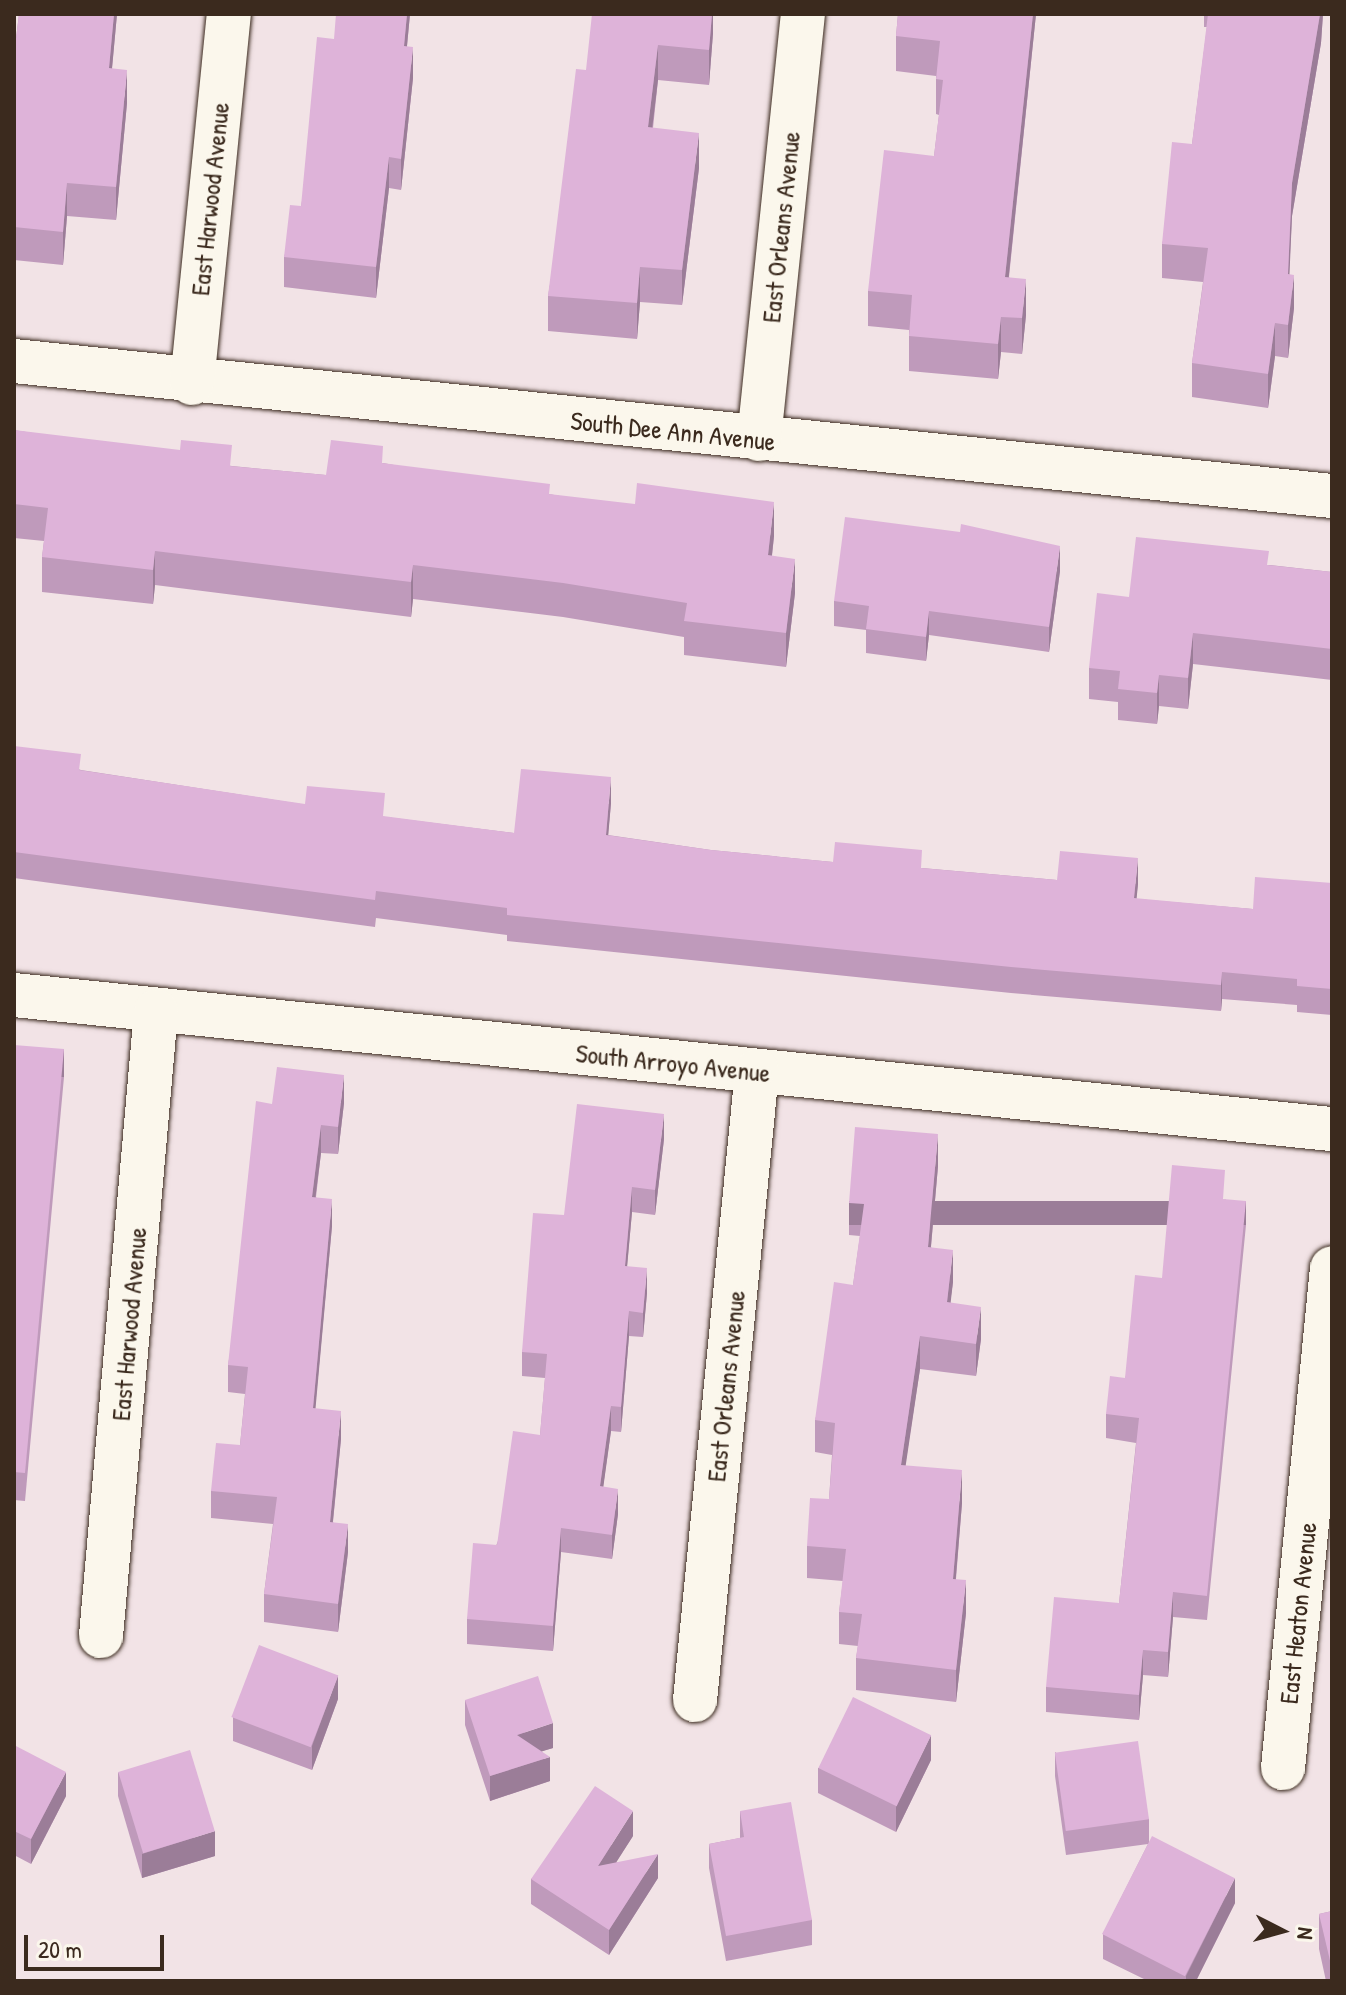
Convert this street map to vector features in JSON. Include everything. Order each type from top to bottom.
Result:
[{"type":"street","name":"East Harwood Avenue","points":[[192,383],[229,14]]},
{"type":"street","name":"East Orleans Avenue","points":[[759,439],[803,14]]},
{"type":"street","name":"South Dee Ann Avenue","points":[[14,361],[192,383],[1332,496]]},
{"type":"street","name":"South Arroyo Avenue","points":[[14,995],[1332,1129]]},
{"type":"street","name":"East Harwood Avenue","points":[[101,1636],[156,1011]]},
{"type":"street","name":"East Orleans Avenue","points":[[695,1700],[757,1071]]},
{"type":"street","name":"East Heaton Avenue","points":[[1283,1768],[1332,1268]]},
{"type":"building","points":[[19,14],[114,14],[109,68],[127,70],[116,187],[67,183],[63,232],[14,227],[14,55]]},
{"type":"building","points":[[336,14],[407,14],[404,46],[413,47],[401,159],[389,157],[376,267],[284,257],[290,205],[301,206],[317,37],[334,39]]},
{"type":"building","points":[[592,14],[712,14],[709,50],[658,45],[648,127],[699,133],[682,270],[640,267],[637,303],[548,296],[576,69],[586,70]]},
{"type":"building","points":[[898,14],[1033,14],[1005,277],[1026,279],[1022,318],[1001,317],[998,344],[909,336],[912,295],[868,291],[884,150],[934,156],[943,80],[936,79],[940,41],[896,36]]},
{"type":"building","points":[[1208,14],[1320,14],[1292,183],[1288,274],[1294,275],[1288,325],[1275,323],[1268,374],[1192,363],[1208,248],[1162,244],[1172,142],[1192,144]]},
{"type":"building","points":[[14,430],[180,450],[181,440],[232,445],[230,466],[326,475],[331,440],[383,446],[382,463],[550,484],[549,494],[635,504],[637,483],[774,502],[768,555],[795,559],[786,633],[684,621],[687,603],[563,583],[413,565],[411,582],[155,551],[153,570],[42,557],[48,508],[14,504]]},
{"type":"building","points":[[845,517],[960,532],[961,524],[1060,546],[1049,627],[929,611],[926,637],[866,629],[869,606],[834,601]]},
{"type":"building","points":[[1136,537],[1269,551],[1267,565],[1332,572],[1332,649],[1193,633],[1188,678],[1159,675],[1157,693],[1118,689],[1120,671],[1089,668],[1097,593],[1129,597]]},
{"type":"building","points":[[14,746],[81,754],[79,770],[305,804],[307,786],[385,793],[383,816],[514,833],[521,769],[611,777],[606,835],[711,850],[833,862],[835,842],[922,850],[921,868],[1057,880],[1060,851],[1138,858],[1134,898],[1253,909],[1255,877],[1332,883],[1332,989],[1297,986],[1297,979],[1222,972],[1221,985],[1011,967],[507,915],[507,908],[376,891],[375,900],[14,852]]},
{"type":"building","points":[[14,1045],[64,1049],[25,1473],[14,1472]]},
{"type":"building","points":[[277,1067],[344,1075],[338,1127],[321,1125],[312,1197],[332,1199],[313,1408],[341,1411],[330,1522],[348,1524],[338,1604],[264,1594],[277,1497],[211,1491],[216,1443],[240,1445],[248,1367],[228,1365],[256,1101],[272,1104]]},
{"type":"building","points":[[577,1104],[664,1114],[655,1190],[632,1187],[625,1266],[647,1268],[643,1313],[629,1311],[621,1407],[611,1406],[600,1486],[618,1489],[612,1535],[561,1528],[553,1626],[467,1619],[473,1543],[497,1545],[513,1431],[540,1435],[547,1354],[522,1352],[533,1213],[564,1215]]},
{"type":"building","points":[[855,1127],[938,1134],[928,1247],[953,1250],[947,1302],[981,1307],[976,1344],[920,1336],[901,1465],[962,1470],[953,1579],[966,1580],[956,1670],[856,1658],[862,1614],[839,1612],[846,1549],[807,1546],[810,1498],[829,1499],[835,1423],[815,1420],[834,1282],[853,1285],[864,1204],[849,1203]]},
{"type":"building","points":[[1172,1165],[1225,1170],[1223,1199],[1246,1201],[1207,1596],[1173,1592],[1168,1652],[1143,1650],[1139,1695],[1046,1687],[1054,1597],[1119,1603],[1139,1418],[1106,1414],[1110,1376],[1125,1378],[1135,1275],[1162,1278]]},
{"type":"building","points":[[259,1645],[338,1675],[311,1747],[231,1717]]},
{"type":"building","points":[[538,1676],[553,1723],[517,1735],[550,1757],[490,1776],[465,1700]]},
{"type":"building","points":[[853,1697],[931,1735],[897,1806],[818,1768]]},
{"type":"building","points":[[1138,1741],[1149,1819],[1066,1831],[1055,1753]]},
{"type":"building","points":[[14,1745],[66,1772],[31,1839],[14,1831]]},
{"type":"building","points":[[190,1750],[215,1831],[143,1853],[118,1772]]},
{"type":"building","points":[[595,1786],[633,1811],[598,1866],[658,1854],[609,1930],[531,1879]]},
{"type":"building","points":[[791,1802],[812,1920],[726,1936],[709,1844],[744,1837],[740,1811]]},
{"type":"building","points":[[1152,1836],[1235,1878],[1185,1976],[1102,1934]]},
{"type":"building","points":[[1332,1911],[1332,1969],[1319,1914]]}]
